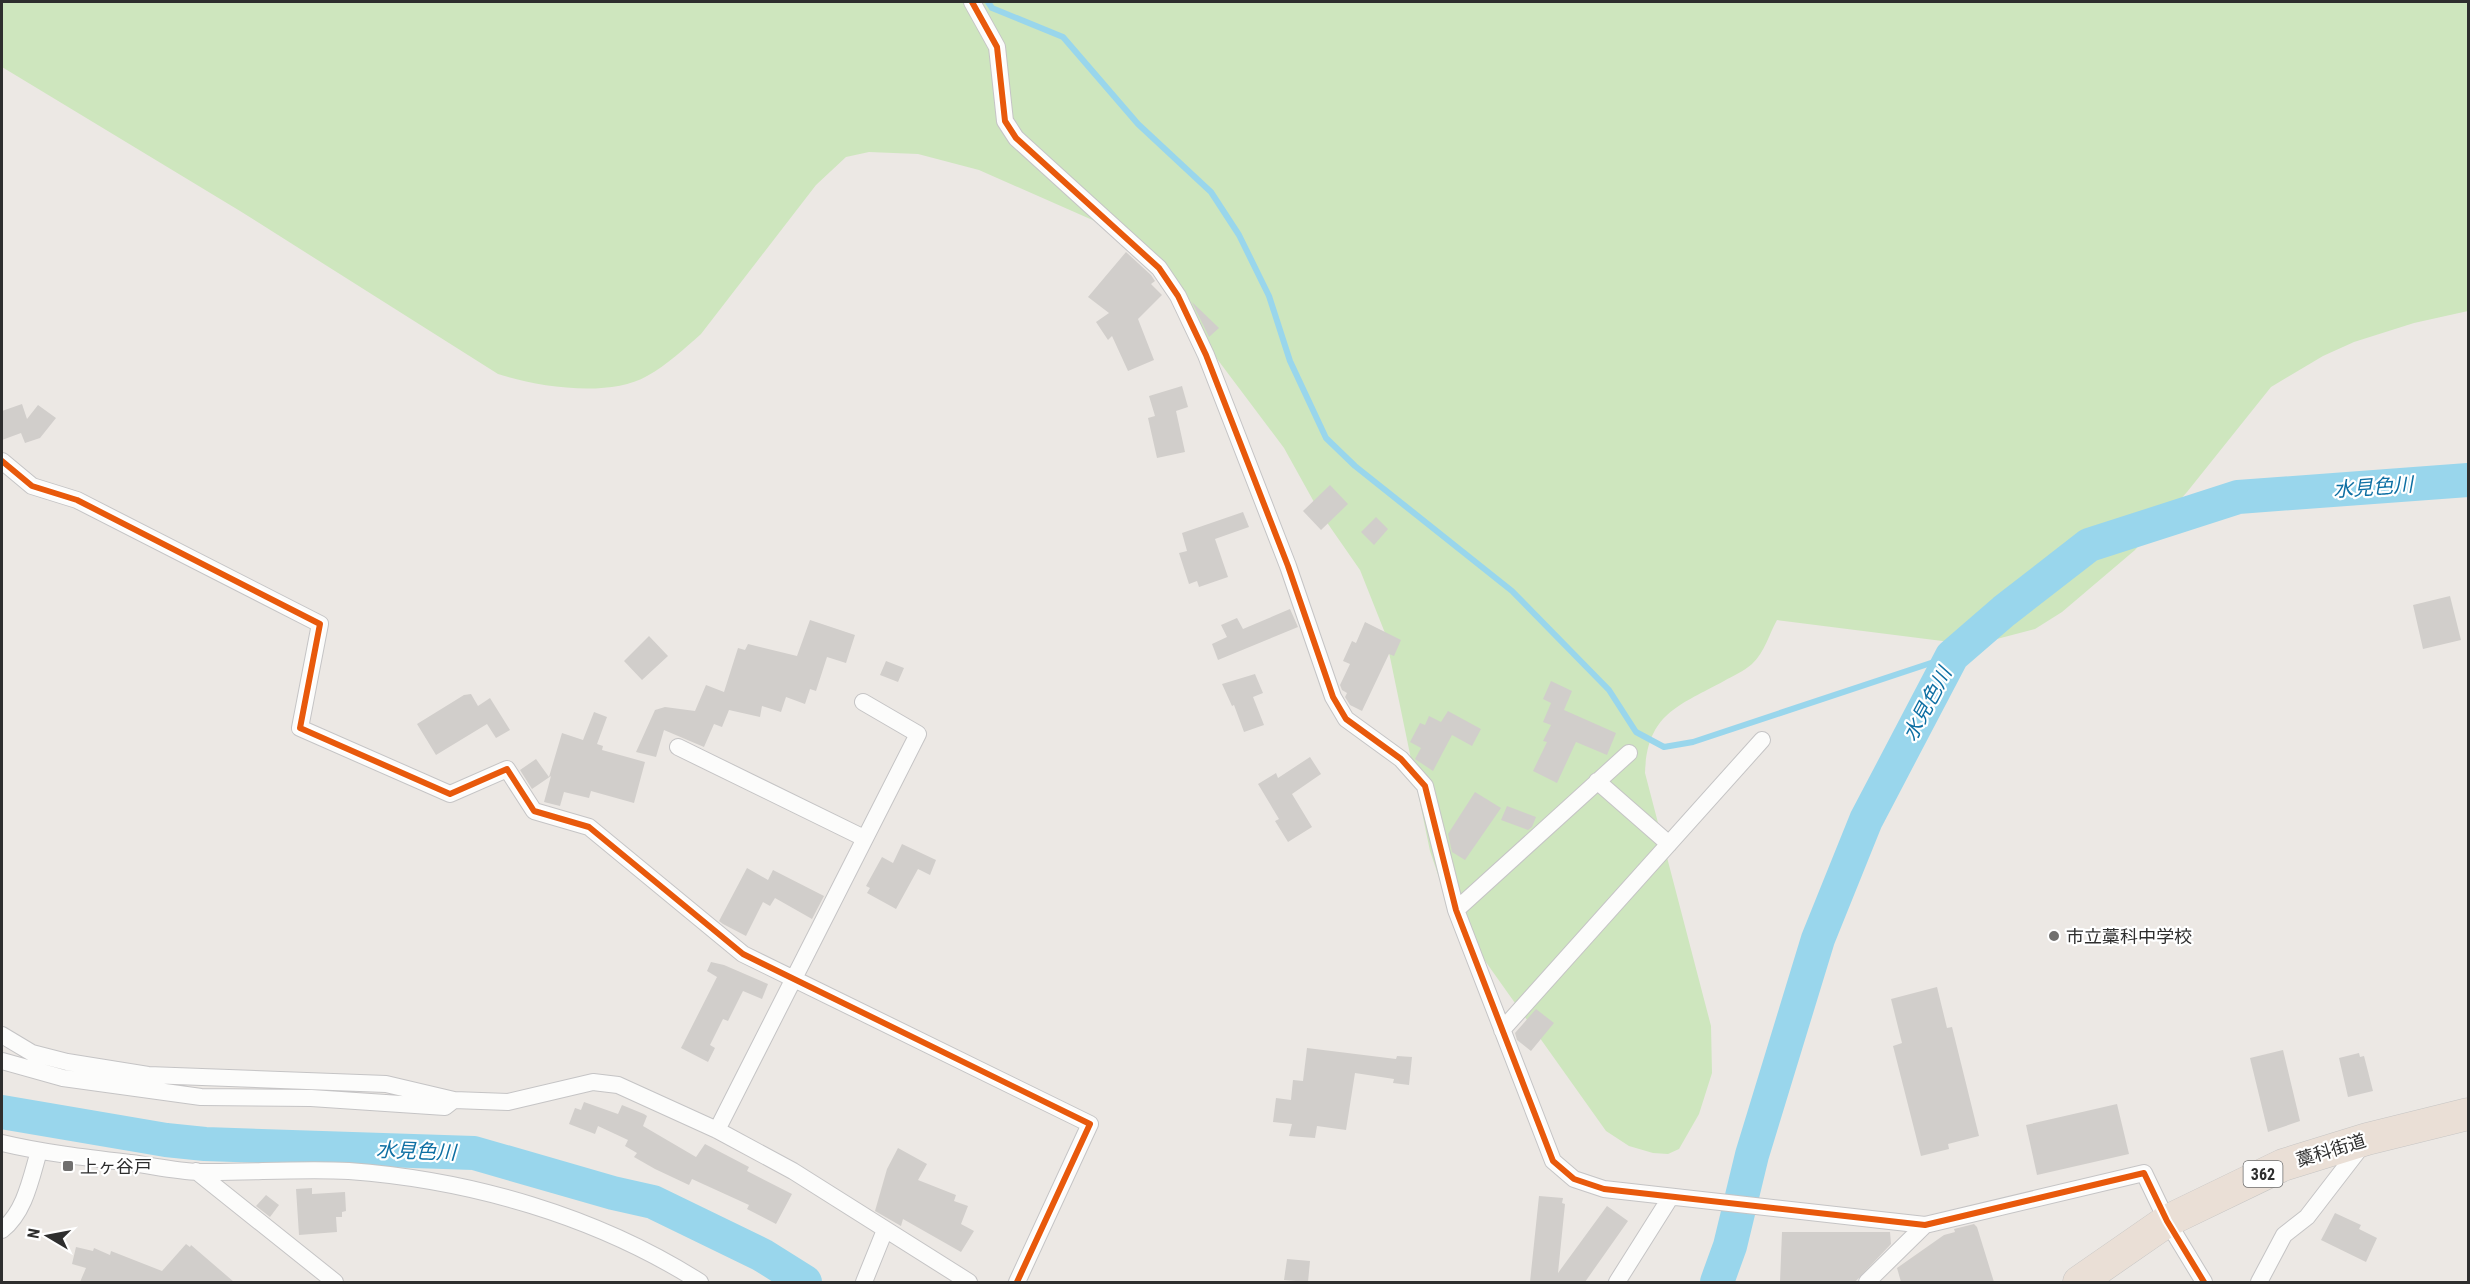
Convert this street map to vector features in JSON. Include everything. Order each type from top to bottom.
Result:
[{"type":"highway","name":"藁科街道","points":[[2079,1282],[2167,1221],[2283,1165],[2367,1139],[2469,1114]]},
{"type":"street","points":[[972,2],[997,47],[1005,121],[1016,138],[1158,268],[1178,296],[1206,355],[1288,566],[1333,697],[1346,719],[1401,759],[1425,786],[1456,909],[1553,1161],[1574,1179],[1604,1189],[1925,1225],[2144,1173],[2167,1221],[2204,1282]]},
{"type":"street","points":[[2,461],[32,486],[77,500],[320,624],[300,728],[450,794],[507,769],[534,811],[589,827],[743,954],[795,977],[1090,1124],[1017,1282]]},
{"type":"street","points":[[717,1130],[918,734],[863,702]]},
{"type":"street","points":[[1502,1030],[1762,740]]},
{"type":"street","points":[[678,747],[864,838]]},
{"type":"street","points":[[1456,909],[1629,753]]},
{"type":"street","points":[[1597,782],[1669,843]]},
{"type":"street","points":[[2,1035],[32,1053],[67,1062],[148,1075],[386,1084],[454,1100],[508,1102],[593,1082],[618,1085],[717,1130],[794,1170],[969,1282]]},
{"type":"street","points":[[2,1061],[63,1078],[201,1097],[311,1098],[445,1107],[454,1100]]},
{"type":"street","points":[[2259,1282],[2284,1235],[2314,1209],[2367,1139]]},
{"type":"street","points":[[2,1143],[39,1151],[196,1172],[348,1171],[446,1184],[500,1196],[581,1222],[700,1282]]},
{"type":"street","points":[[2,1230],[10,1223],[26,1194],[39,1151]]},
{"type":"street","points":[[196,1172],[335,1282]]},
{"type":"street","points":[[1617,1282],[1670,1198]]},
{"type":"street","points":[[1868,1282],[1925,1225]]},
{"type":"street","points":[[864,1282],[885,1230]]},
{"type":"green space","points":[[2,2],[2468,2],[2468,311],[2414,323],[2354,342],[2323,356],[2271,387],[2187,492],[2135,550],[2062,612],[2035,629],[1974,645],[1777,620],[1764,648],[1752,664],[1668,714],[1652,737],[1647,753],[1645,773],[1711,1026],[1712,1073],[1699,1114],[1679,1149],[1668,1154],[1653,1153],[1629,1146],[1606,1131],[1451,913],[1430,851],[1385,633],[1360,570],[1319,511],[1284,448],[1136,251],[1097,222],[979,170],[918,154],[869,152],[846,157],[816,185],[701,334],[661,367],[631,383],[613,387],[573,388],[533,383],[498,374],[240,211],[2,67]]},
{"type":"building","points":[[1126,252],[1151,275],[1155,281],[1151,284],[1162,295],[1138,319],[1154,360],[1128,371],[1112,336],[1108,340],[1096,322],[1109,313],[1088,297]]},
{"type":"building","points":[[1192,302],[1219,328],[1209,337]]},
{"type":"building","points":[[1182,386],[1188,407],[1176,411],[1185,452],[1157,458],[1148,418],[1155,416],[1149,396]]},
{"type":"building","points":[[22,404],[27,419],[38,405],[56,418],[40,438],[25,443],[21,433],[2,440],[2,411]]},
{"type":"building","points":[[1330,485],[1348,504],[1321,530],[1303,511]]},
{"type":"building","points":[[1243,512],[1249,527],[1215,539],[1228,577],[1199,587],[1197,581],[1189,584],[1179,553],[1187,551],[1182,533]]},
{"type":"building","points":[[1376,517],[1388,529],[1374,545],[1361,532]]},
{"type":"building","points":[[2450,596],[2461,640],[2423,649],[2413,605]]},
{"type":"building","points":[[1290,609],[1298,627],[1218,660],[1212,644],[1227,637],[1221,625],[1237,618],[1243,629]]},
{"type":"building","points":[[810,620],[855,635],[846,663],[827,657],[816,691],[810,689],[805,704],[786,697],[781,712],[762,706],[760,717],[729,710],[722,727],[714,724],[704,747],[664,730],[656,757],[636,752],[655,710],[665,707],[695,711],[706,685],[724,692],[738,648],[745,650],[748,644],[797,656]]},
{"type":"building","points":[[1365,622],[1401,640],[1394,656],[1389,654],[1362,711],[1350,705],[1345,697],[1347,693],[1340,685],[1350,664],[1343,661],[1352,641],[1356,643]]},
{"type":"building","points":[[649,636],[668,656],[642,680],[624,661]]},
{"type":"building","points":[[886,661],[904,668],[898,682],[880,675]]},
{"type":"building","points":[[1255,674],[1263,693],[1253,697],[1264,725],[1244,732],[1234,705],[1232,706],[1222,684]]},
{"type":"building","points":[[1551,681],[1572,691],[1564,710],[1616,733],[1607,755],[1576,742],[1557,783],[1533,771],[1547,742],[1543,741],[1551,725],[1543,722],[1551,703],[1543,699]]},
{"type":"building","points":[[471,694],[478,706],[490,698],[510,730],[496,738],[487,724],[436,755],[417,724],[464,695]]},
{"type":"building","points":[[1448,711],[1481,729],[1472,746],[1452,735],[1433,771],[1415,759],[1421,748],[1410,742],[1420,723],[1425,725],[1429,716],[1441,722]]},
{"type":"building","points":[[594,712],[607,717],[597,744],[603,746],[602,750],[645,762],[634,803],[591,791],[589,798],[564,792],[560,806],[544,802],[551,776],[532,789],[520,770],[536,759],[549,777],[562,733],[583,740]]},
{"type":"building","points":[[1310,757],[1321,774],[1292,794],[1312,827],[1288,842],[1275,821],[1279,819],[1258,784],[1276,773],[1278,778]]},
{"type":"building","points":[[1475,792],[1501,808],[1465,860],[1452,852],[1448,834]]},
{"type":"building","points":[[1507,806],[1536,817],[1532,827],[1528,830],[1501,820]]},
{"type":"building","points":[[902,844],[936,860],[930,875],[918,869],[896,909],[867,893],[870,888],[866,886],[882,857],[893,863]]},
{"type":"building","points":[[747,868],[768,880],[773,870],[824,896],[812,919],[775,898],[770,906],[763,902],[746,936],[719,921]]},
{"type":"building","points":[[711,962],[724,965],[768,984],[762,999],[743,991],[728,1021],[723,1019],[710,1045],[715,1048],[708,1062],[681,1048],[717,977],[707,971]]},
{"type":"building","points":[[1937,987],[1947,1028],[1952,1027],[1979,1136],[1948,1144],[1949,1149],[1921,1156],[1893,1046],[1902,1043],[1891,999]]},
{"type":"building","points":[[1536,1009],[1554,1023],[1531,1051],[1517,1040],[1515,1033]]},
{"type":"building","points":[[1307,1048],[1396,1059],[1397,1056],[1412,1057],[1409,1085],[1393,1083],[1394,1079],[1355,1073],[1346,1130],[1317,1126],[1315,1138],[1289,1136],[1292,1124],[1273,1122],[1276,1098],[1291,1100],[1293,1080],[1303,1081]]},
{"type":"building","points":[[2283,1050],[2300,1121],[2268,1132],[2250,1058]]},
{"type":"building","points":[[2359,1053],[2360,1057],[2364,1056],[2373,1091],[2348,1097],[2339,1058]]},
{"type":"building","points":[[584,1102],[618,1114],[622,1105],[644,1114],[647,1116],[643,1126],[696,1157],[705,1144],[749,1167],[747,1171],[792,1194],[776,1224],[747,1209],[749,1205],[692,1179],[689,1185],[655,1169],[634,1157],[637,1153],[625,1146],[628,1140],[598,1126],[595,1134],[569,1124],[575,1108],[581,1110]]},
{"type":"building","points":[[2117,1104],[2129,1154],[2037,1175],[2026,1125]]},
{"type":"building","points":[[898,1148],[927,1164],[918,1180],[956,1195],[954,1201],[968,1206],[961,1224],[974,1231],[961,1252],[903,1219],[901,1226],[875,1211],[887,1169]]},
{"type":"building","points":[[312,1188],[312,1194],[345,1192],[346,1211],[342,1212],[342,1217],[336,1217],[337,1232],[299,1235],[296,1189]]},
{"type":"building","points":[[266,1195],[279,1205],[270,1217],[256,1206]]},
{"type":"building","points":[[1539,1196],[1563,1198],[1562,1203],[1565,1204],[1558,1273],[1607,1206],[1628,1221],[1585,1282],[1530,1282]]},
{"type":"building","points":[[2335,1213],[2361,1225],[2359,1229],[2377,1238],[2366,1262],[2321,1240]]},
{"type":"building","points":[[1974,1224],[1977,1227],[1994,1282],[1901,1282],[1897,1268],[1944,1235],[1955,1232],[1954,1229]]},
{"type":"building","points":[[1782,1232],[1890,1232],[1891,1244],[1855,1282],[1780,1282]]},
{"type":"building","points":[[186,1244],[190,1247],[191,1245],[234,1282],[80,1282],[86,1268],[72,1264],[76,1247],[93,1251],[94,1248],[110,1255],[111,1251],[162,1271]]},
{"type":"building","points":[[1287,1259],[1310,1261],[1308,1282],[1284,1280]]},
{"type":"waterway","points":[[988,2],[992,8],[1063,37],[1138,124],[1211,192],[1239,235],[1269,296],[1290,361],[1326,438],[1355,466],[1512,591],[1609,690],[1636,732],[1664,747],[1693,742],[1952,656]]},
{"type":"waterway","name":"水見色川","points":[[1717,1282],[1730,1246],[1752,1155],[1818,939],[1866,820],[1952,656],[2004,611],[2089,545],[2238,497],[2468,480]]},
{"type":"waterway","name":"水見色川","points":[[2,1112],[166,1140],[205,1144],[474,1153],[613,1193],[653,1202],[762,1255],[805,1282]]},
{"type":"cycle path","points":[[972,2],[997,47],[1005,121],[1016,138],[1159,268],[1178,296],[1206,355],[1288,566],[1333,697],[1346,719],[1401,759],[1425,786],[1456,910],[1553,1161],[1574,1179],[1604,1189],[1925,1225],[2144,1173],[2167,1221],[2204,1282]]},
{"type":"cycle path","points":[[2,461],[32,486],[77,500],[320,624],[300,728],[450,794],[507,769],[534,811],[589,827],[743,954],[1090,1124],[1017,1282]]},
{"type":"place","name":"市立藁科中学校","points":[[2054,936]]},
{"type":"place","name":"上ヶ谷戸","points":[[68,1166]]}]
